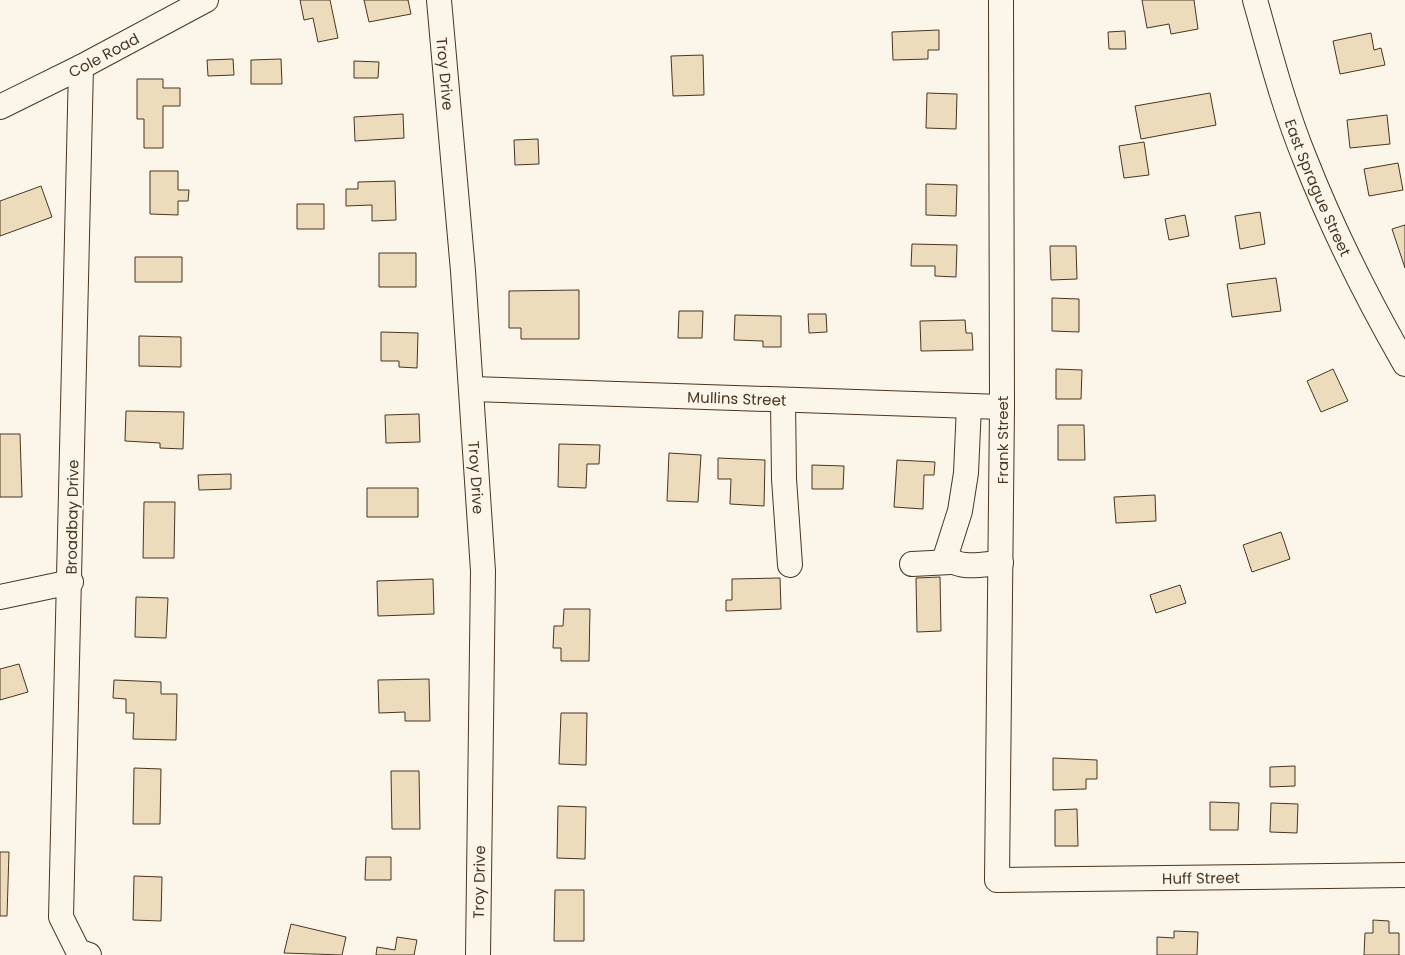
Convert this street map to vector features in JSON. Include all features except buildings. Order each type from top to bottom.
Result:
[{"type":"street","name":"Cole Road","points":[[0,107],[81,67],[206,0]]},
{"type":"street","name":"Troy Drive","points":[[439,0],[472,388],[483,571],[478,955]]},
{"type":"street","name":"Frank Street","points":[[997,880],[1002,408],[1001,0]]},
{"type":"street","name":"East Sprague Street","points":[[1255,0],[1282,96],[1304,159],[1342,245],[1380,321],[1405,364]]},
{"type":"street","name":"Broadbay Drive","points":[[81,67],[71,582],[62,917],[78,950],[89,955]]},
{"type":"street","name":"Mullins Street","points":[[472,388],[1002,408]]},
{"type":"street","points":[[783,400],[784,478],[790,566]]},
{"type":"street","points":[[951,562],[946,555],[960,511],[963,492],[969,406]]},
{"type":"street","points":[[912,564],[951,562],[958,565],[1000,563]]},
{"type":"street","points":[[0,597],[71,582]]},
{"type":"street","name":"Huff Street","points":[[997,880],[1405,875]]}]
